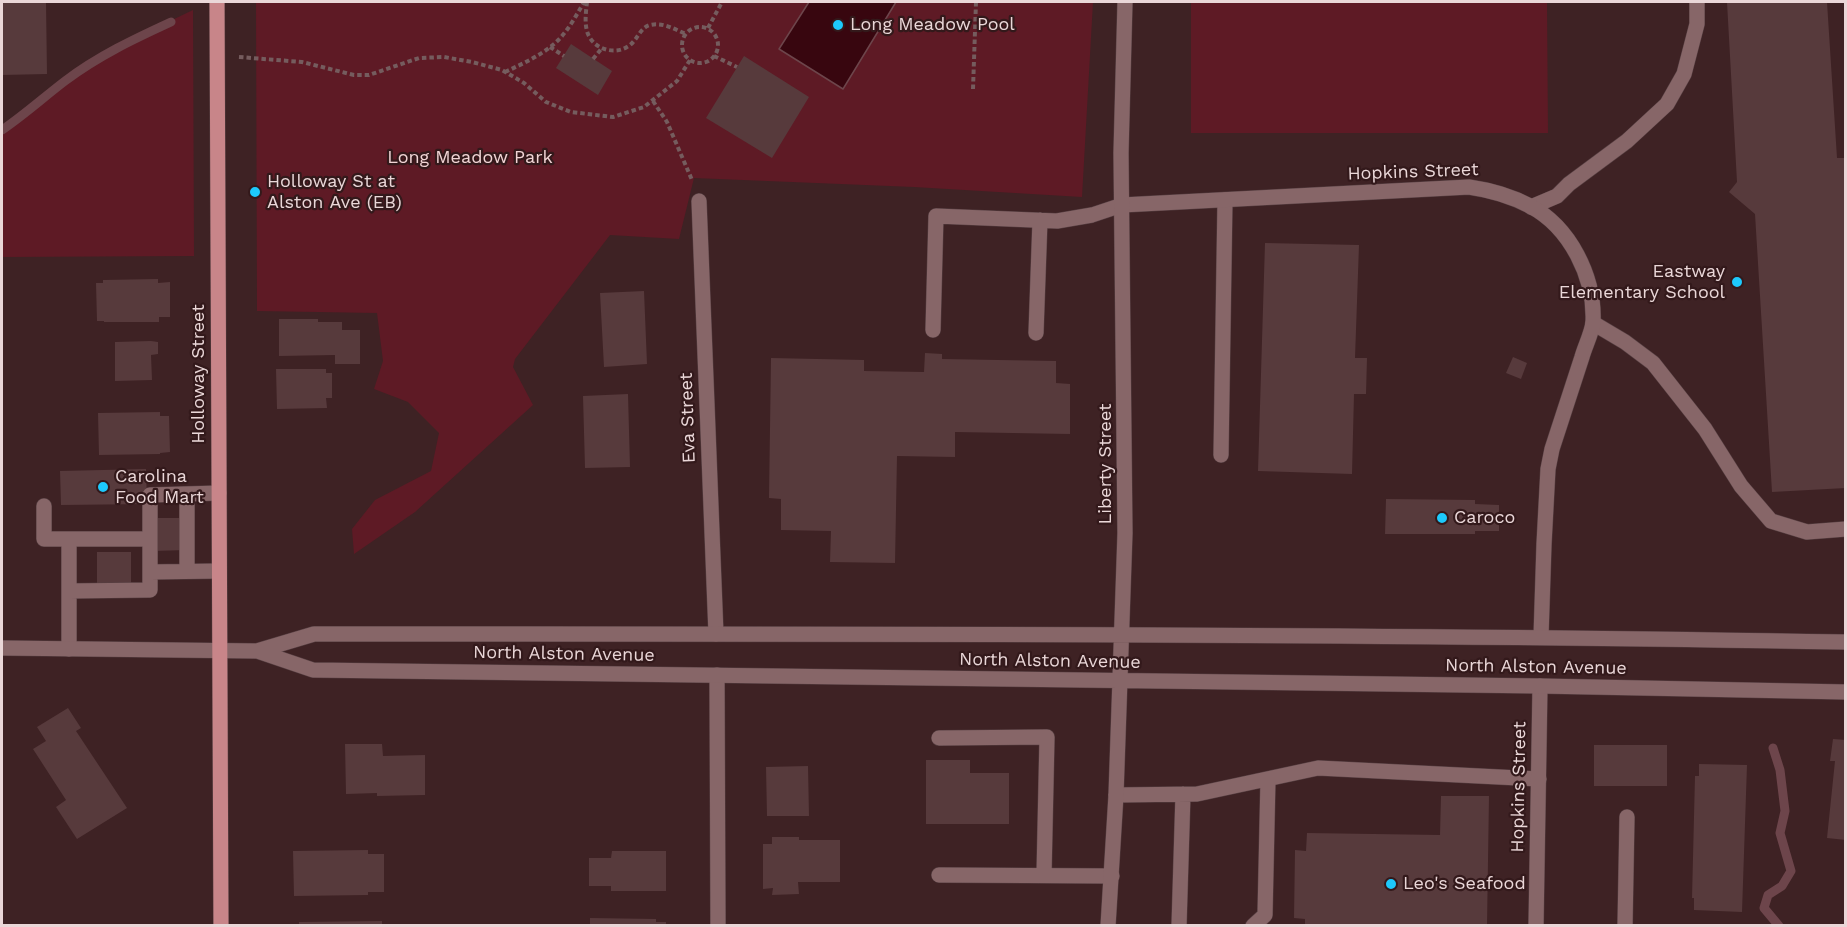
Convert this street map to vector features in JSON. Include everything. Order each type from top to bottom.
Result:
[{"type":"main road","name":"Holloway Street","points":[[217,2],[221,926]]},
{"type":"main road","name":"Liberty Street","points":[[1108,926],[1116,795],[1126,488],[1122,205],[1125,2]]},
{"type":"main road","points":[[1531,207],[1557,196],[1569,184],[1627,141],[1667,104],[1684,74],[1696,24],[1697,2]]},
{"type":"main road","name":"Hopkins Street","points":[[933,330],[936,216],[1057,221],[1092,216],[1122,205],[1469,187],[1489,190],[1531,207],[1555,225],[1575,252],[1591,292],[1593,323],[1552,449],[1548,469],[1541,637]]},
{"type":"main road","points":[[1221,455],[1225,200]]},
{"type":"main road","name":"Eva Street","points":[[699,201],[716,634]]},
{"type":"main road","points":[[1036,333],[1040,220]]},
{"type":"main road","points":[[1593,323],[1625,342],[1653,363],[1705,429],[1741,486],[1771,521],[1807,532],[1845,529]]},
{"type":"main road","points":[[69,591],[150,590],[150,495],[219,493]]},
{"type":"main road","points":[[187,494],[187,572]]},
{"type":"main road","points":[[44,506],[44,539],[150,539]]},
{"type":"main road","points":[[69,539],[69,649]]},
{"type":"main road","points":[[150,572],[219,571]]},
{"type":"main road","name":"North Alston Avenue","points":[[257,651],[314,634],[1122,634],[1845,642]]},
{"type":"main road","name":"North Alston Avenue","points":[[2,648],[257,651],[313,670],[1845,692]]},
{"type":"main road","points":[[717,675],[718,926]]},
{"type":"main road","name":"Hopkins Street","points":[[1536,926],[1540,686]]},
{"type":"main road","points":[[939,738],[1047,737],[1044,875]]},
{"type":"main road","points":[[1116,795],[1209,792],[1318,768],[1539,779]]},
{"type":"main road","points":[[1253,926],[1264,915],[1268,779]]},
{"type":"main road","points":[[1179,926],[1184,794]]},
{"type":"main road","points":[[1625,926],[1628,817]]},
{"type":"main road","points":[[939,874],[1112,876]]},
{"type":"path","points":[[505,72],[556,43],[586,2]]},
{"type":"path","points":[[586,2],[587,33],[593,42],[602,48],[612,51],[621,50],[629,46],[647,26],[657,24],[666,25],[686,34]]},
{"type":"path","points":[[708,28],[722,2]]},
{"type":"path","points":[[973,89],[976,2]]},
{"type":"path","points":[[693,28],[708,28],[717,37],[717,52],[705,62],[690,60],[682,47],[686,34],[693,28]]},
{"type":"path","points":[[550,47],[564,56]]},
{"type":"path","points":[[593,59],[602,48]]},
{"type":"path","points":[[714,56],[737,67]]},
{"type":"path","points":[[218,57],[302,62],[354,75],[369,75],[419,58],[444,57],[472,62],[505,72],[524,83],[546,102],[571,112],[613,117],[644,107],[653,101],[676,81],[690,60]]},
{"type":"path","points":[[653,101],[667,122],[686,163],[699,201]]},
{"type":"green space","name":"Long Meadow Park","points":[[256,2],[1093,2],[1082,197],[694,178],[679,239],[610,235],[515,359],[513,367],[533,405],[415,512],[354,554],[352,529],[375,500],[431,471],[439,433],[408,402],[374,389],[383,361],[377,313],[257,311]]},
{"type":"green space","points":[[1191,2],[1547,2],[1548,133],[1191,133]]},
{"type":"green space","points":[[193,10],[194,256],[2,257],[2,128],[114,48]]},
{"type":"shaded area","name":"Long Meadow Pool","points":[[809,2],[896,2],[843,89],[779,49]]},
{"type":"building","points":[[2,2],[46,2],[47,74],[2,75]]},
{"type":"building","points":[[1727,2],[1827,2],[1837,158],[1846,158],[1846,488],[1772,492],[1755,214],[1729,192],[1737,182]]},
{"type":"building","points":[[571,44],[612,71],[598,95],[556,68]]},
{"type":"building","points":[[744,56],[809,97],[772,158],[706,118]]},
{"type":"building","points":[[1265,243],[1359,245],[1355,358],[1367,358],[1366,394],[1354,394],[1352,474],[1258,471]]},
{"type":"building","points":[[158,279],[158,283],[170,282],[170,317],[159,317],[159,322],[97,321],[96,283],[103,283],[103,280]]},
{"type":"building","points":[[644,291],[647,364],[604,367],[600,293]]},
{"type":"building","points":[[279,319],[318,319],[318,322],[342,322],[342,330],[360,330],[360,364],[335,364],[335,355],[279,356]]},
{"type":"building","points":[[115,342],[158,342],[158,354],[151,355],[152,380],[115,381]]},
{"type":"building","points":[[925,353],[942,354],[942,359],[1056,361],[1056,383],[1070,384],[1070,434],[955,432],[955,457],[897,456],[895,563],[830,562],[831,531],[781,530],[781,499],[769,498],[771,358],[864,360],[864,371],[924,372]]},
{"type":"building","points":[[1513,357],[1527,363],[1521,379],[1506,373]]},
{"type":"building","points":[[276,369],[326,369],[326,373],[332,373],[332,398],[326,398],[327,408],[277,409]]},
{"type":"building","points":[[628,394],[630,467],[585,468],[583,396]]},
{"type":"building","points":[[160,412],[160,416],[169,416],[170,452],[99,455],[98,413]]},
{"type":"building","name":"Carolina Food Mart","points":[[146,469],[147,504],[61,505],[60,471]]},
{"type":"building","name":"Caroco","points":[[1386,499],[1475,500],[1475,504],[1499,505],[1499,531],[1475,531],[1475,534],[1385,534]]},
{"type":"building","points":[[153,518],[186,518],[186,550],[153,551]]},
{"type":"building","points":[[97,552],[131,552],[131,587],[97,587]]},
{"type":"building","points":[[68,708],[81,728],[76,731],[127,808],[77,839],[56,807],[66,800],[33,749],[46,741],[37,727]]},
{"type":"building","points":[[1833,739],[1846,740],[1846,840],[1827,838],[1835,761],[1830,761]]},
{"type":"building","points":[[345,744],[382,744],[383,756],[425,755],[425,795],[346,794]]},
{"type":"building","points":[[1594,745],[1667,745],[1667,786],[1594,786]]},
{"type":"building","points":[[926,760],[970,760],[970,773],[1009,773],[1009,824],[926,824]]},
{"type":"building","points":[[1699,764],[1747,765],[1742,912],[1694,910],[1694,898],[1692,898],[1695,776],[1699,776]]},
{"type":"building","points":[[808,766],[809,816],[767,816],[766,767]]},
{"type":"building","name":"Leo's Seafood","points":[[1441,796],[1489,796],[1487,926],[1305,926],[1305,919],[1294,918],[1295,850],[1306,851],[1307,833],[1440,835]]},
{"type":"building","points":[[772,837],[799,837],[799,840],[840,840],[840,882],[798,882],[799,894],[772,895],[773,888],[763,889],[763,844],[772,844]]},
{"type":"building","points":[[368,850],[368,854],[384,854],[384,892],[368,892],[368,895],[294,896],[293,851]]},
{"type":"building","points":[[612,851],[666,851],[666,891],[611,891],[611,886],[589,886],[589,858],[611,858]]},
{"type":"building","points":[[590,918],[656,919],[656,922],[666,922],[666,926],[590,926]]},
{"type":"building","points":[[382,921],[382,926],[299,926],[299,922]]},
{"type":"waterway","points":[[2,130],[90,64],[171,22]]},
{"type":"waterway","points":[[1773,748],[1780,770],[1785,811],[1780,833],[1791,871],[1782,886],[1768,895],[1764,908],[1779,926]]},
{"type":"place","name":"Long Meadow Pool","points":[[838,25]]},
{"type":"place","name":"Holloway St at Alston Ave (EB)","points":[[255,192]]},
{"type":"place","name":"Eastway Elementary School","points":[[1737,282]]},
{"type":"place","name":"Carolina Food Mart","points":[[103,487]]},
{"type":"place","name":"Caroco","points":[[1442,518]]},
{"type":"place","name":"Leo's Seafood","points":[[1391,884]]}]
